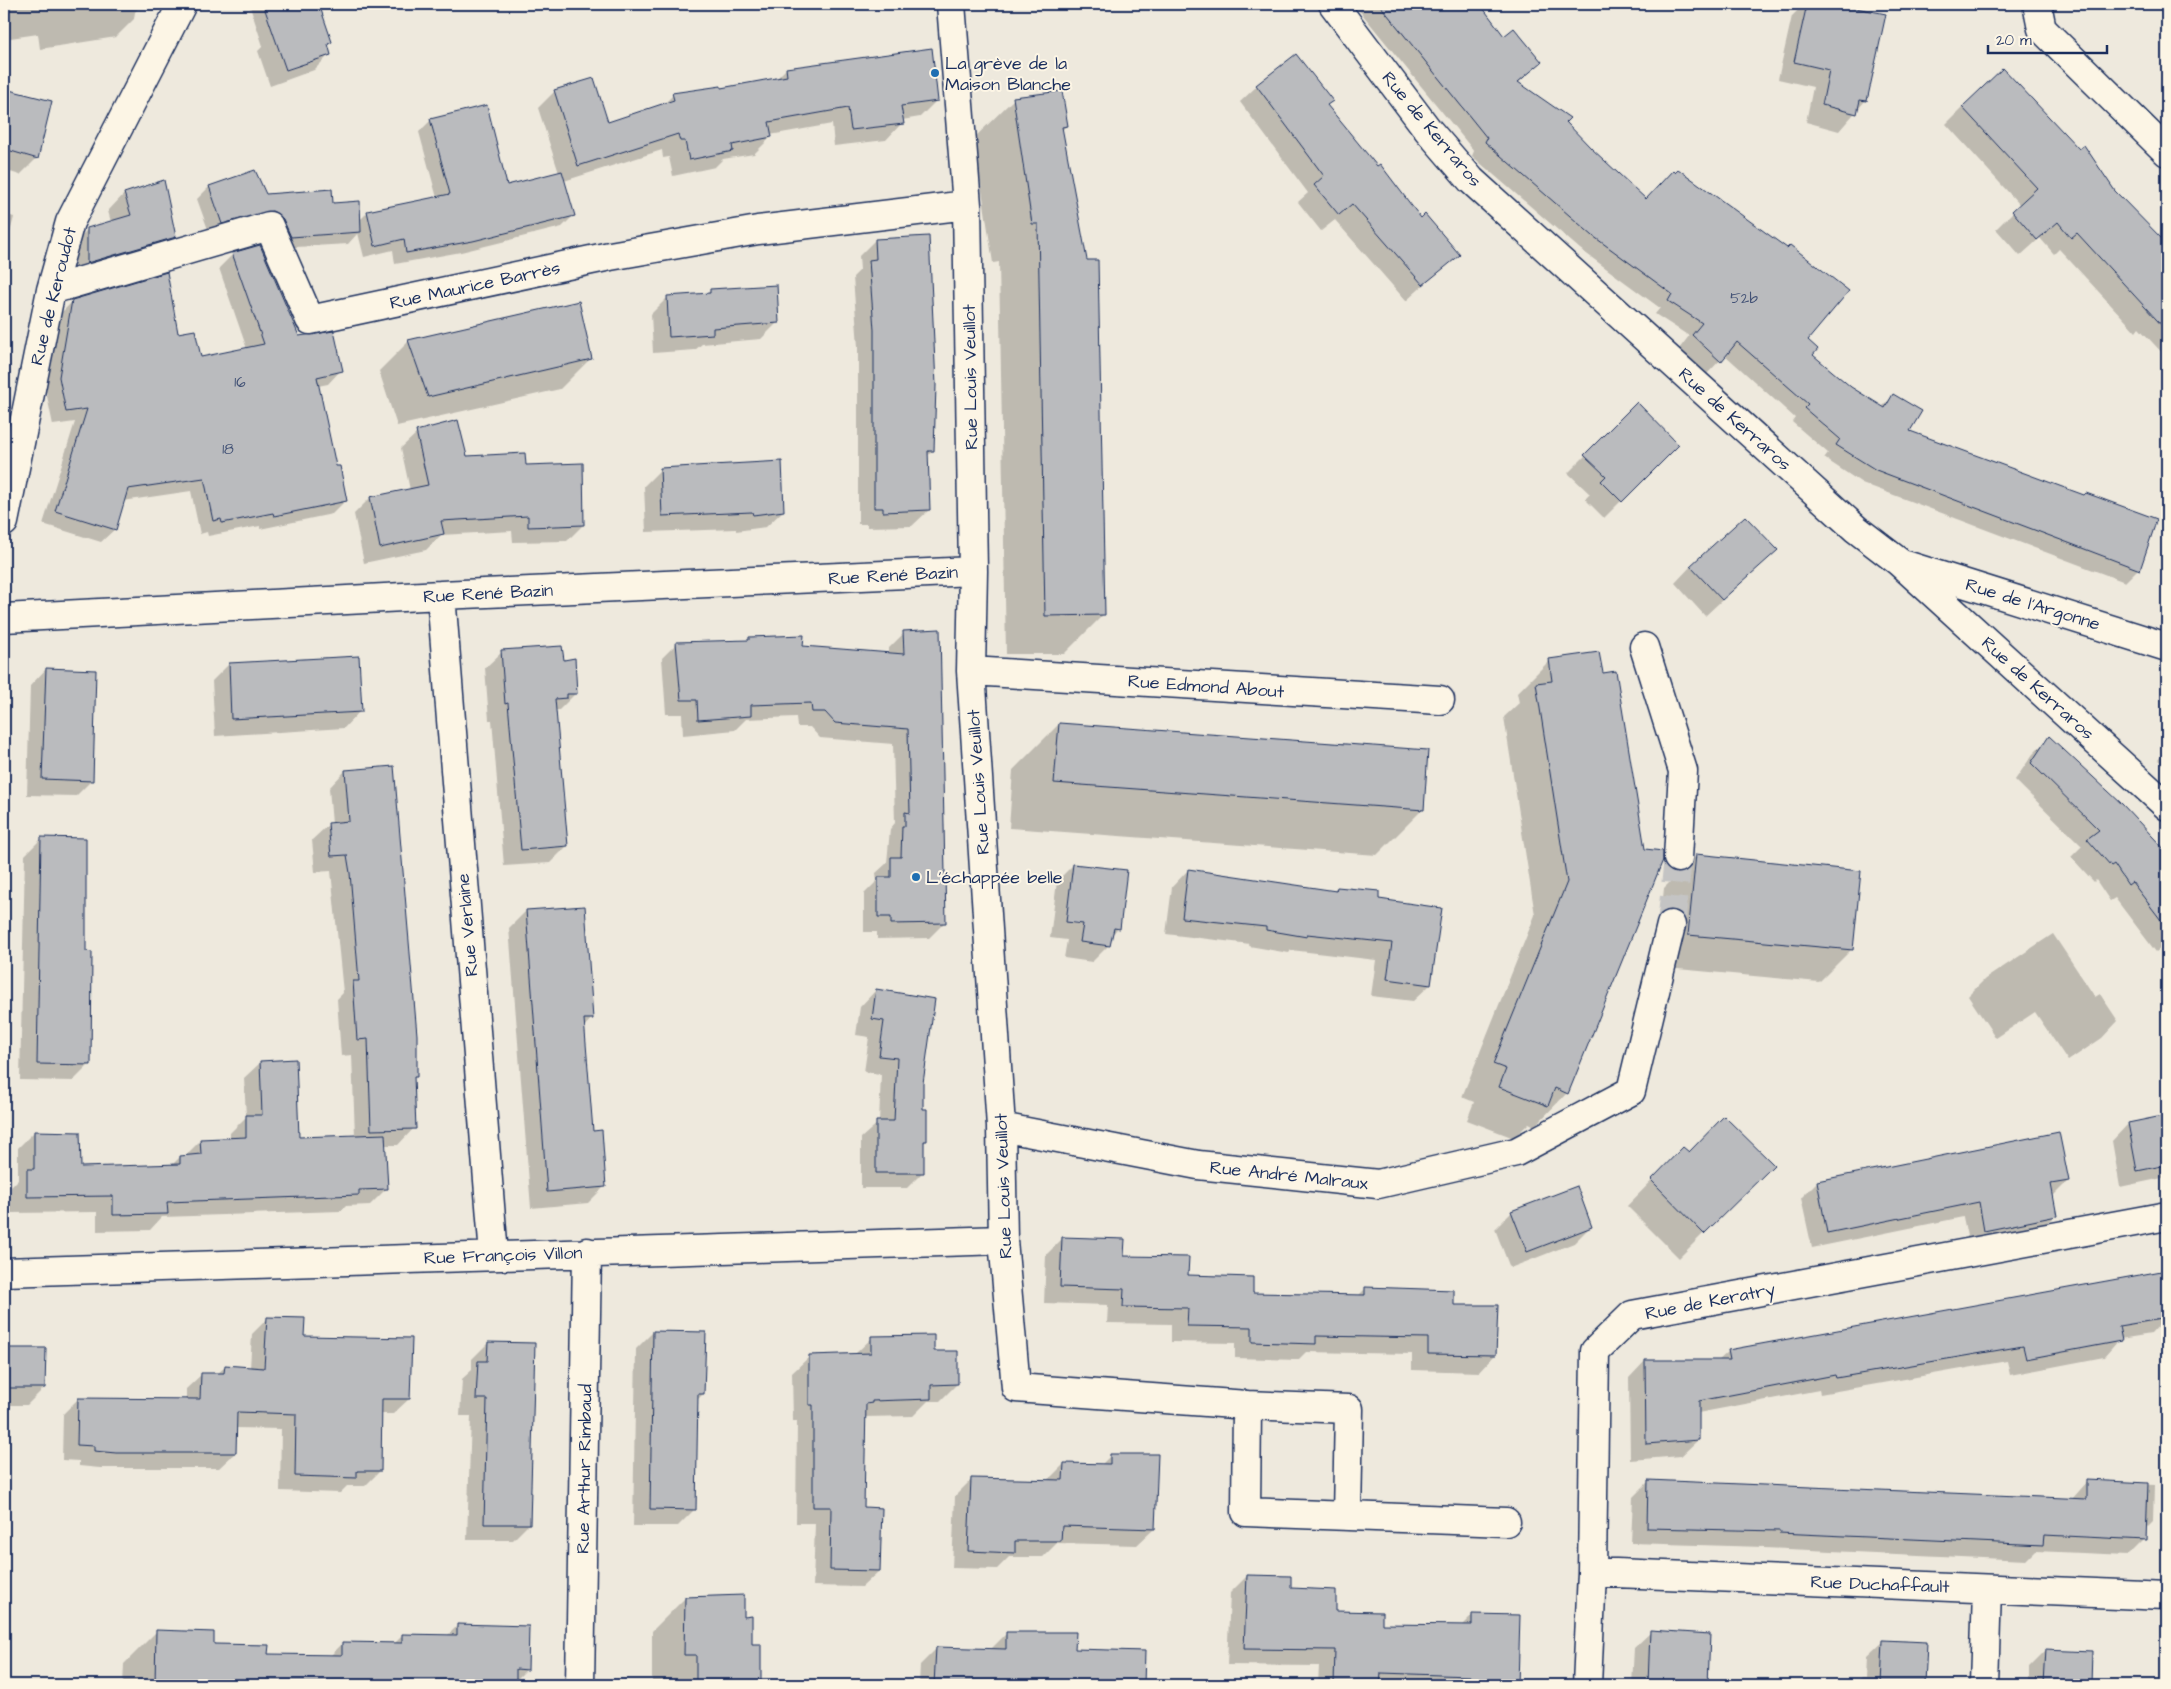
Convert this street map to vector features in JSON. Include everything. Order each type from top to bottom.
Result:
[{"type":"street","name":"Rue de Keroudot","points":[[4,522],[51,290],[70,222],[182,4]]},
{"type":"street","name":"Rue Louis Veuillot","points":[[952,4],[967,204],[973,571],[971,672],[1001,1127],[1003,1240],[1016,1388],[1247,1405],[1349,1409],[1347,1516]]},
{"type":"street","name":"Rue de Kerraros","points":[[1333,4],[1428,130],[1470,180],[1856,529],[1899,562],[2167,806]]},
{"type":"street","points":[[2037,4],[2042,29],[2167,152]]},
{"type":"street","name":"Rue Maurice Barrès","points":[[51,290],[269,226],[310,320],[610,256],[748,232],[967,204]]},
{"type":"street","name":"Rue de l'Argonne","points":[[1899,562],[2167,647]]},
{"type":"street","name":"Rue René Bazin","points":[[4,618],[441,594],[973,571]]},
{"type":"street","name":"Rue Verlaine","points":[[441,594],[494,1255]]},
{"type":"street","points":[[1644,647],[1683,772],[1678,858]]},
{"type":"street","name":"Rue Edmond About","points":[[971,672],[1440,700]]},
{"type":"street","name":"Rue André Malraux","points":[[1001,1127],[1198,1165],[1378,1184],[1516,1152],[1631,1091],[1671,925]]},
{"type":"street","name":"Rue de Keratry","points":[[1587,1685],[1592,1572],[1594,1352],[1632,1315],[2167,1216]]},
{"type":"street","name":"Rue François Villon","points":[[4,1272],[1003,1240]]},
{"type":"street","name":"Rue Arthur Rimbaud","points":[[580,1685],[587,1252]]},
{"type":"street","points":[[1247,1405],[1246,1512],[1506,1522]]},
{"type":"street","name":"Rue Duchaffault","points":[[1592,1572],[2167,1596]]},
{"type":"street","points":[[1984,1685],[1987,1589]]},
{"type":"building","points":[[263,4],[319,4],[332,42],[328,44],[331,55],[286,70]]},
{"type":"building","points":[[1379,4],[1480,4],[1504,36],[1514,28],[1542,62],[1518,82],[1570,118],[1566,122],[1646,199],[1673,170],[1675,172],[1678,169],[1787,248],[1790,245],[1849,291],[1808,340],[1818,349],[1813,355],[1851,387],[1885,408],[1893,394],[1922,411],[1910,431],[2084,495],[2086,493],[2157,519],[2140,570],[1876,470],[1836,445],[1840,439],[1804,408],[1808,404],[1737,342],[1721,362],[1692,335],[1702,323],[1668,301],[1672,294],[1593,236],[1485,142],[1487,138]]},
{"type":"building","points":[[1807,4],[1836,4],[1886,14],[1867,101],[1860,100],[1857,114],[1822,105],[1829,70],[1794,62]]},
{"type":"building","points":[[932,48],[938,101],[901,106],[904,124],[851,130],[848,108],[769,122],[772,137],[732,145],[733,151],[689,160],[685,141],[680,141],[678,134],[578,166],[554,90],[594,78],[608,122],[674,100],[672,93],[721,86],[721,88],[787,76],[786,68]]},
{"type":"building","points":[[1296,54],[1333,101],[1327,105],[1377,166],[1380,164],[1421,218],[1425,214],[1460,255],[1423,285],[1352,204],[1339,215],[1314,185],[1324,176],[1256,85]]},
{"type":"building","points":[[2003,68],[2079,149],[2084,145],[2115,191],[2167,244],[2167,331],[2077,233],[2071,238],[2058,222],[2037,240],[2012,211],[2037,188],[1962,107]]},
{"type":"building","points":[[9,90],[52,101],[38,159],[4,149],[4,109]]},
{"type":"building","points":[[1062,91],[1068,126],[1062,127],[1087,260],[1098,260],[1105,615],[1045,616],[1038,224],[1032,224],[1013,97]]},
{"type":"building","points":[[487,105],[507,185],[562,171],[575,216],[473,241],[406,253],[404,239],[375,246],[367,211],[450,194],[430,119]]},
{"type":"building","points":[[255,170],[266,194],[332,189],[333,203],[360,201],[361,232],[291,237],[283,219],[272,211],[222,224],[209,186]]},
{"type":"building","points":[[164,180],[176,237],[87,263],[87,228],[131,215],[124,193]]},
{"type":"building","points":[[929,236],[936,385],[934,451],[928,451],[930,510],[883,512],[883,508],[874,508],[874,330],[869,260],[876,259],[875,239]]},
{"type":"building","points":[[260,245],[299,336],[334,331],[343,371],[317,377],[336,466],[340,466],[347,501],[274,516],[273,513],[222,523],[221,519],[213,521],[204,478],[128,489],[116,530],[55,511],[87,409],[66,412],[59,377],[72,300],[167,272],[178,333],[195,330],[201,357],[264,344],[232,253]]},
{"type":"building","points":[[777,285],[779,323],[713,328],[713,334],[669,337],[667,296],[710,293],[710,289]]},
{"type":"building","points":[[579,301],[592,359],[428,397],[408,340]]},
{"type":"building","points":[[1637,402],[1679,445],[1622,502],[1601,481],[1606,476],[1584,455]]},
{"type":"building","points":[[458,420],[467,456],[525,453],[526,465],[583,463],[584,525],[528,527],[528,516],[441,521],[444,534],[380,548],[370,497],[428,485],[416,431]]},
{"type":"building","points":[[782,461],[784,511],[753,515],[752,512],[662,516],[660,468]]},
{"type":"building","points":[[1745,516],[1778,550],[1722,600],[1690,566]]},
{"type":"building","points":[[940,629],[946,923],[891,924],[891,917],[878,917],[878,877],[891,877],[891,857],[901,857],[902,826],[905,826],[905,812],[910,813],[908,729],[835,723],[825,712],[812,712],[811,703],[751,705],[751,716],[698,720],[697,700],[681,700],[676,642],[749,640],[749,637],[804,635],[803,646],[904,654],[903,631]]},
{"type":"building","points":[[562,646],[564,660],[575,658],[577,694],[567,694],[567,698],[555,699],[568,846],[521,850],[508,703],[505,704],[501,650]]},
{"type":"building","points":[[1599,652],[1603,673],[1616,671],[1645,849],[1663,851],[1663,860],[1568,1094],[1555,1088],[1548,1106],[1499,1087],[1506,1069],[1493,1064],[1567,882],[1536,683],[1552,681],[1549,659]]},
{"type":"building","points":[[359,656],[362,712],[231,719],[229,663]]},
{"type":"building","points":[[46,668],[96,670],[93,781],[42,779]]},
{"type":"building","points":[[1059,723],[1428,750],[1424,810],[1054,783]]},
{"type":"building","points":[[2049,736],[2122,804],[2167,852],[2167,928],[2132,882],[2128,885],[2114,864],[2111,866],[2087,839],[2099,830],[2031,763]]},
{"type":"building","points":[[394,766],[417,1035],[417,1077],[414,1077],[416,1129],[371,1130],[368,1039],[357,1040],[353,981],[359,981],[350,873],[347,855],[331,856],[328,823],[349,821],[345,770]]},
{"type":"building","points":[[41,837],[86,838],[86,951],[92,952],[91,1065],[37,1064]]},
{"type":"building","points":[[1696,854],[1861,871],[1853,950],[1688,935]]},
{"type":"building","points":[[1073,864],[1127,870],[1120,929],[1114,928],[1110,946],[1080,942],[1083,924],[1066,922]]},
{"type":"building","points":[[1188,869],[1336,891],[1337,887],[1379,891],[1379,899],[1442,908],[1431,985],[1387,979],[1392,943],[1307,934],[1307,937],[1266,930],[1266,927],[1182,918]]},
{"type":"building","points":[[585,906],[593,1019],[584,1019],[593,1131],[602,1130],[606,1187],[547,1192],[526,910]]},
{"type":"building","points":[[876,989],[935,999],[923,1083],[923,1109],[927,1109],[924,1173],[876,1173],[876,1121],[894,1121],[897,1058],[879,1056],[884,1021],[872,1019]]},
{"type":"building","points":[[296,1059],[299,1137],[385,1134],[388,1189],[359,1190],[359,1195],[167,1202],[168,1214],[113,1215],[113,1196],[27,1197],[27,1169],[34,1169],[34,1131],[80,1132],[81,1167],[180,1164],[180,1156],[201,1154],[200,1139],[246,1137],[246,1115],[262,1115],[260,1061]]},
{"type":"building","points":[[2167,1115],[2167,1165],[2137,1171],[2128,1123]]},
{"type":"building","points":[[1724,1116],[1774,1165],[1704,1234],[1651,1180],[1683,1147],[1689,1152]]},
{"type":"building","points":[[2059,1132],[2069,1181],[2051,1184],[2057,1216],[1984,1231],[1979,1202],[1827,1233],[1817,1181]]},
{"type":"building","points":[[1577,1186],[1592,1227],[1527,1252],[1511,1211]]},
{"type":"building","points":[[1062,1237],[1125,1239],[1124,1256],[1189,1257],[1188,1275],[1253,1277],[1253,1293],[1365,1295],[1365,1287],[1454,1290],[1454,1305],[1498,1305],[1496,1355],[1428,1354],[1428,1338],[1316,1336],[1316,1344],[1252,1342],[1252,1327],[1187,1326],[1188,1308],[1123,1307],[1124,1289],[1060,1287]]},
{"type":"building","points":[[2167,1270],[2167,1318],[2119,1326],[2122,1341],[2026,1359],[2023,1346],[1836,1378],[1835,1375],[1699,1401],[1699,1440],[1646,1444],[1645,1360],[1730,1360],[1728,1350]]},
{"type":"building","points":[[267,1317],[305,1318],[304,1336],[412,1338],[410,1399],[382,1399],[381,1471],[357,1471],[357,1478],[295,1476],[296,1414],[237,1412],[236,1453],[116,1453],[94,1451],[94,1446],[77,1445],[78,1398],[200,1399],[201,1373],[224,1373],[225,1365],[264,1368]]},
{"type":"building","points":[[653,1331],[706,1332],[704,1394],[698,1394],[696,1510],[650,1509]]},
{"type":"building","points":[[934,1335],[934,1351],[958,1351],[958,1384],[931,1385],[931,1399],[872,1401],[872,1403],[866,1404],[864,1507],[882,1508],[880,1571],[830,1570],[831,1507],[813,1507],[813,1405],[809,1405],[809,1355],[871,1353],[871,1336]]},
{"type":"building","points":[[488,1342],[535,1343],[530,1524],[484,1524],[487,1399],[476,1399],[478,1361],[487,1361]]},
{"type":"building","points":[[4,1348],[46,1348],[45,1388],[4,1388]]},
{"type":"building","points":[[1110,1454],[1158,1454],[1155,1529],[1062,1526],[1061,1541],[1015,1541],[1015,1553],[968,1551],[971,1478],[1063,1480],[1064,1463],[1110,1464]]},
{"type":"building","points":[[1648,1480],[2087,1499],[2087,1480],[2148,1483],[2146,1540],[2044,1535],[2043,1545],[1779,1533],[1779,1531],[1647,1528]]},
{"type":"building","points":[[1247,1575],[1291,1576],[1291,1588],[1336,1590],[1336,1611],[1382,1612],[1382,1624],[1472,1625],[1472,1614],[1520,1615],[1518,1685],[1470,1685],[1470,1676],[1381,1673],[1380,1685],[1334,1684],[1335,1650],[1244,1649]]},
{"type":"building","points":[[744,1595],[744,1617],[752,1616],[752,1644],[761,1644],[761,1685],[696,1685],[696,1655],[684,1655],[685,1597]]},
{"type":"building","points":[[457,1624],[529,1626],[528,1670],[516,1669],[516,1685],[155,1685],[156,1630],[214,1632],[214,1644],[269,1645],[268,1654],[342,1655],[342,1642],[402,1643],[402,1634],[457,1635]]},
{"type":"building","points":[[1650,1630],[1710,1634],[1708,1685],[1648,1685]]},
{"type":"building","points":[[1006,1632],[1076,1632],[1075,1649],[1145,1651],[1144,1685],[1074,1685],[1074,1682],[1004,1681],[1004,1685],[934,1685],[936,1647],[1006,1649]]},
{"type":"building","points":[[1883,1640],[1927,1642],[1925,1685],[1881,1685]]},
{"type":"building","points":[[2045,1649],[2092,1651],[2091,1685],[2043,1685]]},
{"type":"tunnel","points":[[1671,925],[1678,858]]},
{"type":"place","name":"La grève de la Maison Blanche","points":[[935,73]]},
{"type":"place","name":"L'échappée belle","points":[[916,877]]}]
